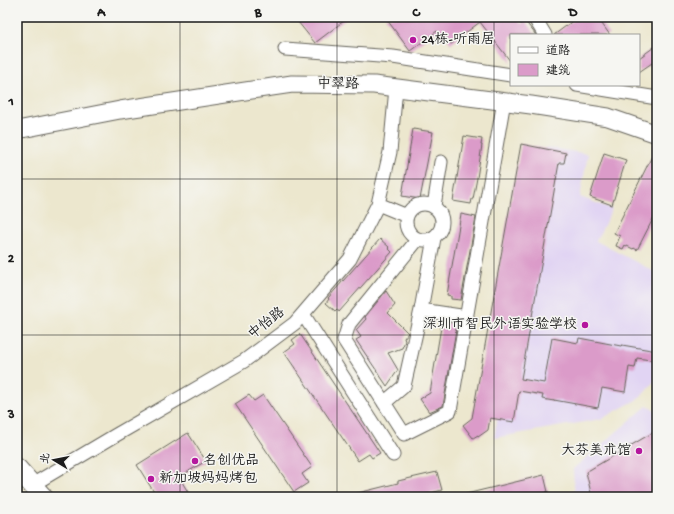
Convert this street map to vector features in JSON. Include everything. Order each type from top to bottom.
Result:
[{"type":"highway","points":[[17,468],[38,491]]},
{"type":"main road","name":"中翠路","points":[[17,130],[120,110],[292,84],[374,85],[504,101],[608,117],[657,134]]},
{"type":"street","points":[[534,17],[544,34]]},
{"type":"street","points":[[285,49],[393,57],[510,75]]},
{"type":"street","points":[[584,86],[657,97],[657,91]]},
{"type":"street","name":"中怡路","points":[[38,491],[116,435],[244,361],[296,323],[350,259],[378,204],[390,152],[396,88]]},
{"type":"street","points":[[418,239],[349,324],[344,340],[404,434],[450,411],[504,101]]},
{"type":"street","points":[[434,206],[441,162]]},
{"type":"street","points":[[420,203],[428,203],[434,206],[440,211],[443,220],[439,233],[434,238],[424,240],[418,239],[410,234],[406,224],[409,211],[420,203]]},
{"type":"street","points":[[378,204],[407,216]]},
{"type":"street","points":[[384,403],[404,386],[421,310],[434,238]]},
{"type":"street","points":[[421,310],[467,317]]},
{"type":"street","points":[[303,314],[393,455]]},
{"type":"shaded area","name":"深圳市智民外语实验学校","points":[[545,147],[588,154],[580,197],[612,209],[596,241],[657,273],[657,378],[640,398],[601,419],[494,438]]},
{"type":"shaded area","name":"大芬美术馆","points":[[647,406],[657,412],[657,497],[575,497],[573,469]]},
{"type":"building","points":[[294,17],[349,17],[315,43]]},
{"type":"building","name":"24栋-听雨居","points":[[385,17],[515,17],[521,24],[525,21],[535,34],[510,34],[510,61],[480,22],[451,44],[444,34],[441,36],[437,31],[410,51]]},
{"type":"building","points":[[578,17],[597,17],[609,34],[555,34]]},
{"type":"building","points":[[657,45],[657,70],[652,63],[640,71],[640,57]]},
{"type":"building","points":[[413,129],[433,132],[420,199],[402,196]]},
{"type":"building","points":[[464,136],[482,139],[477,178],[471,204],[453,201]]},
{"type":"building","points":[[521,144],[566,153],[564,163],[559,163],[521,379],[544,383],[552,338],[578,343],[579,338],[657,351],[657,361],[637,358],[635,368],[629,367],[625,392],[602,388],[598,408],[542,399],[543,395],[519,391],[514,422],[490,418],[488,430],[478,437],[478,435],[473,438],[463,425],[472,418]]},
{"type":"building","points":[[657,146],[657,211],[637,250],[625,245],[623,249],[616,246],[620,236],[614,233]]},
{"type":"building","points":[[604,153],[626,160],[612,205],[590,197]]},
{"type":"building","points":[[461,214],[476,217],[461,300],[451,299],[451,296],[447,295]]},
{"type":"building","points":[[380,239],[392,252],[339,312],[337,309],[335,311],[326,303],[329,299],[328,298]]},
{"type":"building","points":[[386,291],[395,305],[388,313],[408,333],[404,338],[405,341],[402,348],[388,353],[398,370],[387,386],[356,340],[361,337],[356,330],[366,319],[365,317]]},
{"type":"building","points":[[442,321],[457,324],[443,406],[429,412],[420,399],[430,393]]},
{"type":"building","points":[[300,334],[380,453],[372,458],[369,454],[358,461],[284,352],[295,344],[292,340]]},
{"type":"building","points":[[249,395],[254,401],[263,395],[312,467],[302,474],[308,483],[294,492],[235,404]]},
{"type":"building","name":"大芬美术馆","points":[[657,430],[657,497],[592,497],[586,472]]},
{"type":"building","points":[[188,433],[206,461],[179,477],[191,497],[157,497],[137,465]]},
{"type":"building","points":[[437,472],[442,490],[416,497],[354,497],[354,494],[398,483],[398,481]]},
{"type":"building","points":[[544,475],[548,497],[466,497],[466,494]]},
{"type":"place","name":"24栋-听雨居","points":[[413,40]]},
{"type":"place","name":"深圳市智民外语实验学校","points":[[585,325]]},
{"type":"place","name":"大芬美术馆","points":[[639,451]]},
{"type":"place","name":"名创优品","points":[[195,461]]},
{"type":"place","name":"新加坡妈妈烤包","points":[[151,479]]}]
